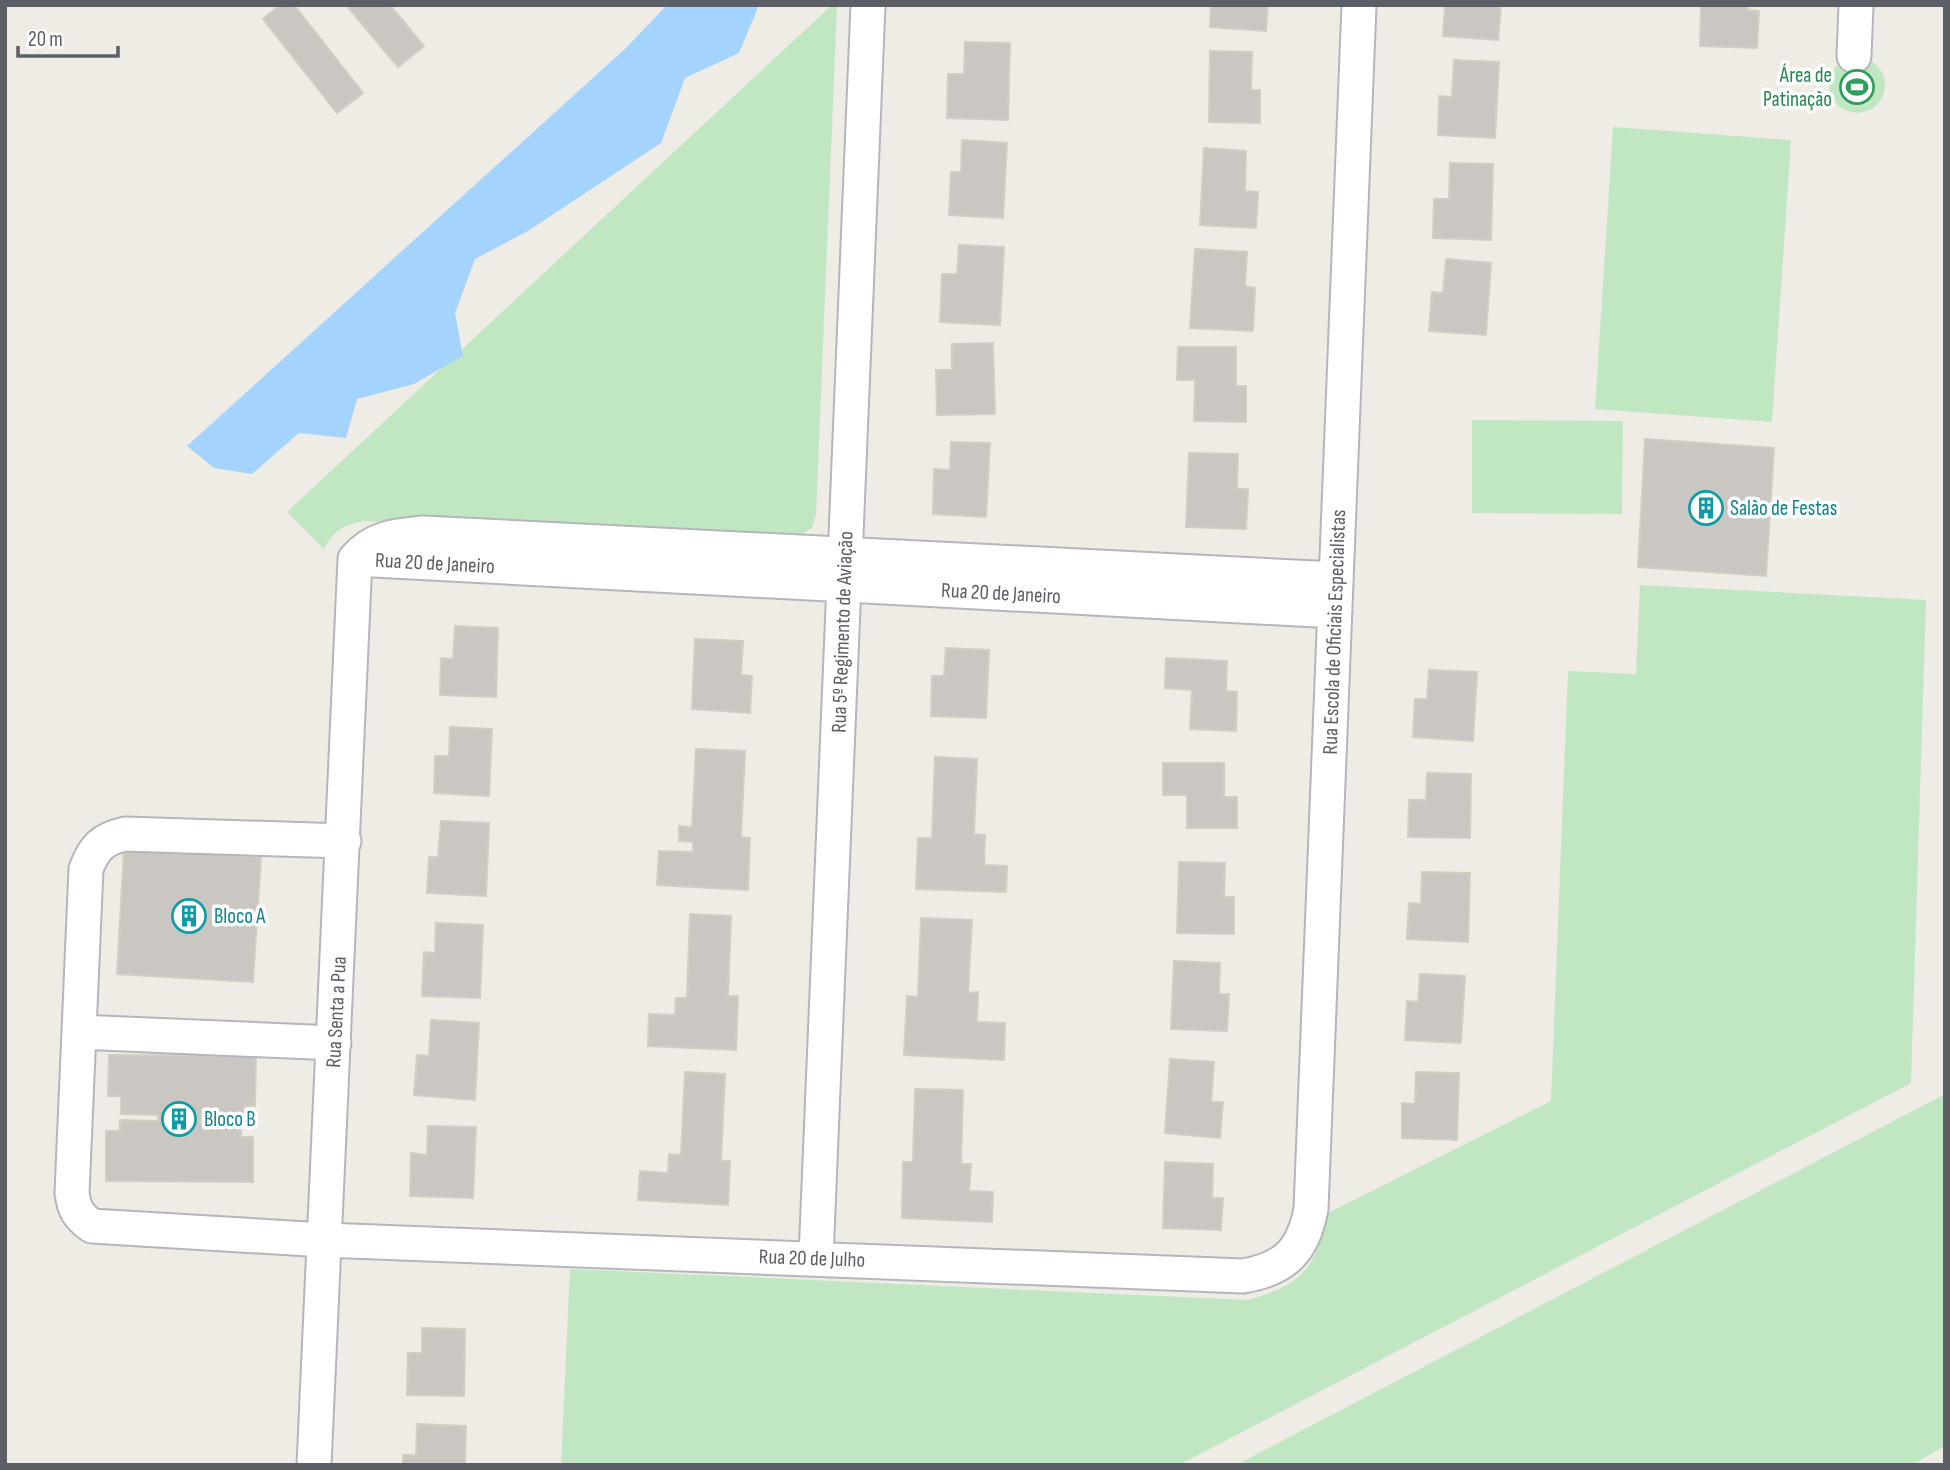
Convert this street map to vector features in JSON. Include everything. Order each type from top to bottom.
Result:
[{"type":"street","name":"Rua 5º Regimento de Aviação","points":[[816,1258],[868,5]]},
{"type":"street","name":"Rua Escola de Oficiais Especialistas","points":[[1292,1254],[1303,1240],[1311,1209],[1359,5]]},
{"type":"street","points":[[1854,56],[1856,5]]},
{"type":"street","name":"Rua 20 de Janeiro","points":[[355,559],[845,569],[1336,595]]},
{"type":"street","name":"Rua Senta a Pua","points":[[314,1465],[355,559]]},
{"type":"street","points":[[334,1043],[79,1032],[86,869],[93,852],[106,839],[125,834],[344,841]]},
{"type":"street","name":"Rua 20 de Julho","points":[[79,1032],[73,1208],[92,1226],[325,1240],[1243,1276],[1265,1272],[1292,1254]]},
{"type":"green space","points":[[832,5],[837,5],[816,515],[812,528],[794,538],[364,521],[340,529],[324,549],[287,512]]},
{"type":"green space","name":"Área de Patinação","points":[[1857,57],[1868,59],[1877,65],[1883,74],[1883,96],[1877,105],[1868,111],[1857,113],[1846,111],[1837,105],[1831,96],[1829,85],[1831,74],[1837,65],[1846,59]]},
{"type":"green space","points":[[1613,127],[1791,140],[1772,422],[1595,409]]},
{"type":"green space","points":[[1472,420],[1623,421],[1622,514],[1472,513]]},
{"type":"green space","points":[[1640,585],[1926,600],[1911,1083],[1179,1465],[561,1465],[570,1269],[1248,1300],[1281,1288],[1303,1272],[1317,1249],[1326,1214],[1551,1101],[1568,671],[1636,674]]},
{"type":"green space","points":[[1945,1094],[1945,1446],[1912,1465],[1236,1465]]},
{"type":"water","points":[[667,5],[759,5],[739,53],[685,78],[661,143],[528,231],[475,259],[455,313],[463,356],[414,384],[357,399],[346,438],[299,433],[252,474],[214,468],[187,446],[627,47]]},
{"type":"building","points":[[280,5],[294,5],[363,93],[337,113],[263,19]]},
{"type":"building","points":[[346,5],[390,5],[424,46],[398,67]]},
{"type":"building","points":[[1211,5],[1268,5],[1266,31],[1210,27]]},
{"type":"building","points":[[1445,5],[1501,5],[1498,40],[1443,36]]},
{"type":"building","points":[[1701,5],[1748,5],[1748,10],[1759,11],[1757,48],[1700,46]]},
{"type":"building","points":[[965,42],[1010,43],[1008,120],[947,118],[948,74],[964,74]]},
{"type":"building","points":[[1210,51],[1252,52],[1251,90],[1260,90],[1260,123],[1209,122]]},
{"type":"building","points":[[1454,60],[1499,62],[1495,138],[1438,135],[1439,96],[1452,97]]},
{"type":"building","points":[[962,140],[1007,143],[1003,218],[949,215],[951,172],[961,172]]},
{"type":"building","points":[[1204,148],[1246,151],[1245,191],[1258,192],[1256,228],[1200,225]]},
{"type":"building","points":[[1450,163],[1493,164],[1491,240],[1433,238],[1434,199],[1449,199]]},
{"type":"building","points":[[959,245],[1004,247],[1000,325],[940,322],[942,274],[957,274]]},
{"type":"building","points":[[1195,249],[1247,252],[1245,286],[1255,288],[1253,331],[1190,328]]},
{"type":"building","points":[[1446,259],[1491,263],[1486,335],[1429,331],[1432,292],[1443,293]]},
{"type":"building","points":[[993,343],[995,414],[937,415],[936,370],[952,370],[952,344]]},
{"type":"building","points":[[1178,347],[1236,347],[1236,386],[1246,386],[1246,422],[1194,421],[1195,380],[1177,380]]},
{"type":"building","name":"Salão de Festas","points":[[1645,439],[1774,448],[1766,576],[1638,567]]},
{"type":"building","points":[[951,442],[990,443],[986,517],[933,514],[934,469],[950,470]]},
{"type":"building","points":[[1189,453],[1238,454],[1237,489],[1248,489],[1246,529],[1186,527]]},
{"type":"building","points":[[455,626],[498,628],[496,697],[440,695],[441,658],[453,659]]},
{"type":"building","points":[[695,639],[743,641],[741,675],[752,676],[750,713],[692,709]]},
{"type":"building","points":[[946,648],[989,650],[986,718],[931,716],[932,676],[944,676]]},
{"type":"building","points":[[1166,658],[1227,661],[1226,691],[1237,692],[1236,731],[1190,729],[1192,690],[1165,688]]},
{"type":"building","points":[[1429,670],[1477,672],[1473,741],[1413,737],[1415,699],[1427,699]]},
{"type":"building","points":[[450,727],[492,729],[489,796],[434,793],[435,756],[449,756]]},
{"type":"building","points":[[696,749],[745,751],[741,837],[750,838],[748,890],[657,885],[659,851],[693,852],[693,842],[679,841],[679,826],[692,827]]},
{"type":"building","points":[[935,757],[977,759],[974,834],[985,835],[984,865],[1007,866],[1006,892],[916,889],[918,838],[932,838]]},
{"type":"building","points":[[1163,763],[1224,763],[1224,797],[1237,797],[1237,828],[1187,828],[1187,795],[1163,795]]},
{"type":"building","points":[[1427,773],[1471,774],[1470,838],[1408,837],[1409,800],[1426,800]]},
{"type":"building","points":[[441,821],[489,823],[486,896],[427,893],[429,857],[438,857]]},
{"type":"building","name":"Bloco A","points":[[124,849],[261,857],[253,982],[117,974]]},
{"type":"building","points":[[1179,862],[1225,863],[1224,897],[1234,897],[1234,934],[1177,933]]},
{"type":"building","points":[[1422,872],[1470,873],[1468,942],[1407,939],[1409,903],[1421,904]]},
{"type":"building","points":[[690,914],[731,916],[728,996],[738,996],[736,1050],[648,1046],[649,1014],[675,1015],[676,998],[687,998]]},
{"type":"building","points":[[921,918],[972,920],[968,993],[978,992],[977,1022],[1005,1023],[1004,1060],[904,1055],[907,996],[918,997]]},
{"type":"building","points":[[436,923],[483,925],[480,998],[422,996],[424,952],[435,953]]},
{"type":"building","points":[[1174,961],[1220,963],[1219,994],[1229,994],[1227,1031],[1171,1029]]},
{"type":"building","points":[[1420,974],[1465,976],[1461,1043],[1405,1040],[1407,1001],[1418,1002]]},
{"type":"building","points":[[431,1020],[479,1023],[475,1100],[414,1095],[417,1055],[429,1056]]},
{"type":"building","name":"Bloco B","points":[[109,1055],[256,1056],[255,1106],[244,1106],[244,1118],[201,1117],[201,1124],[241,1124],[241,1137],[253,1137],[253,1182],[106,1181],[106,1131],[120,1131],[120,1120],[158,1121],[158,1115],[121,1114],[121,1096],[108,1096]]},
{"type":"building","points":[[1170,1059],[1214,1062],[1211,1102],[1223,1102],[1220,1138],[1165,1133]]},
{"type":"building","points":[[685,1072],[725,1074],[721,1161],[730,1161],[728,1205],[638,1200],[640,1171],[668,1173],[669,1154],[681,1155]]},
{"type":"building","points":[[1416,1072],[1459,1073],[1457,1140],[1402,1138],[1402,1103],[1415,1104]]},
{"type":"building","points":[[915,1089],[963,1090],[961,1164],[971,1164],[969,1191],[993,1192],[992,1222],[902,1218],[903,1162],[913,1162]]},
{"type":"building","points":[[428,1126],[476,1127],[473,1198],[410,1196],[411,1153],[427,1155]]},
{"type":"building","points":[[1165,1162],[1213,1164],[1212,1198],[1223,1198],[1221,1230],[1163,1228]]},
{"type":"building","points":[[422,1328],[465,1329],[464,1396],[407,1395],[408,1353],[422,1353]]},
{"type":"building","points":[[417,1424],[466,1426],[465,1465],[403,1465],[403,1455],[416,1455]]},
{"type":"place","name":"Área de Patinação","points":[[1857,87]]},
{"type":"place","name":"Salão de Festas","points":[[1706,508]]},
{"type":"place","name":"Bloco A","points":[[189,916]]},
{"type":"place","name":"Bloco B","points":[[179,1119]]}]
